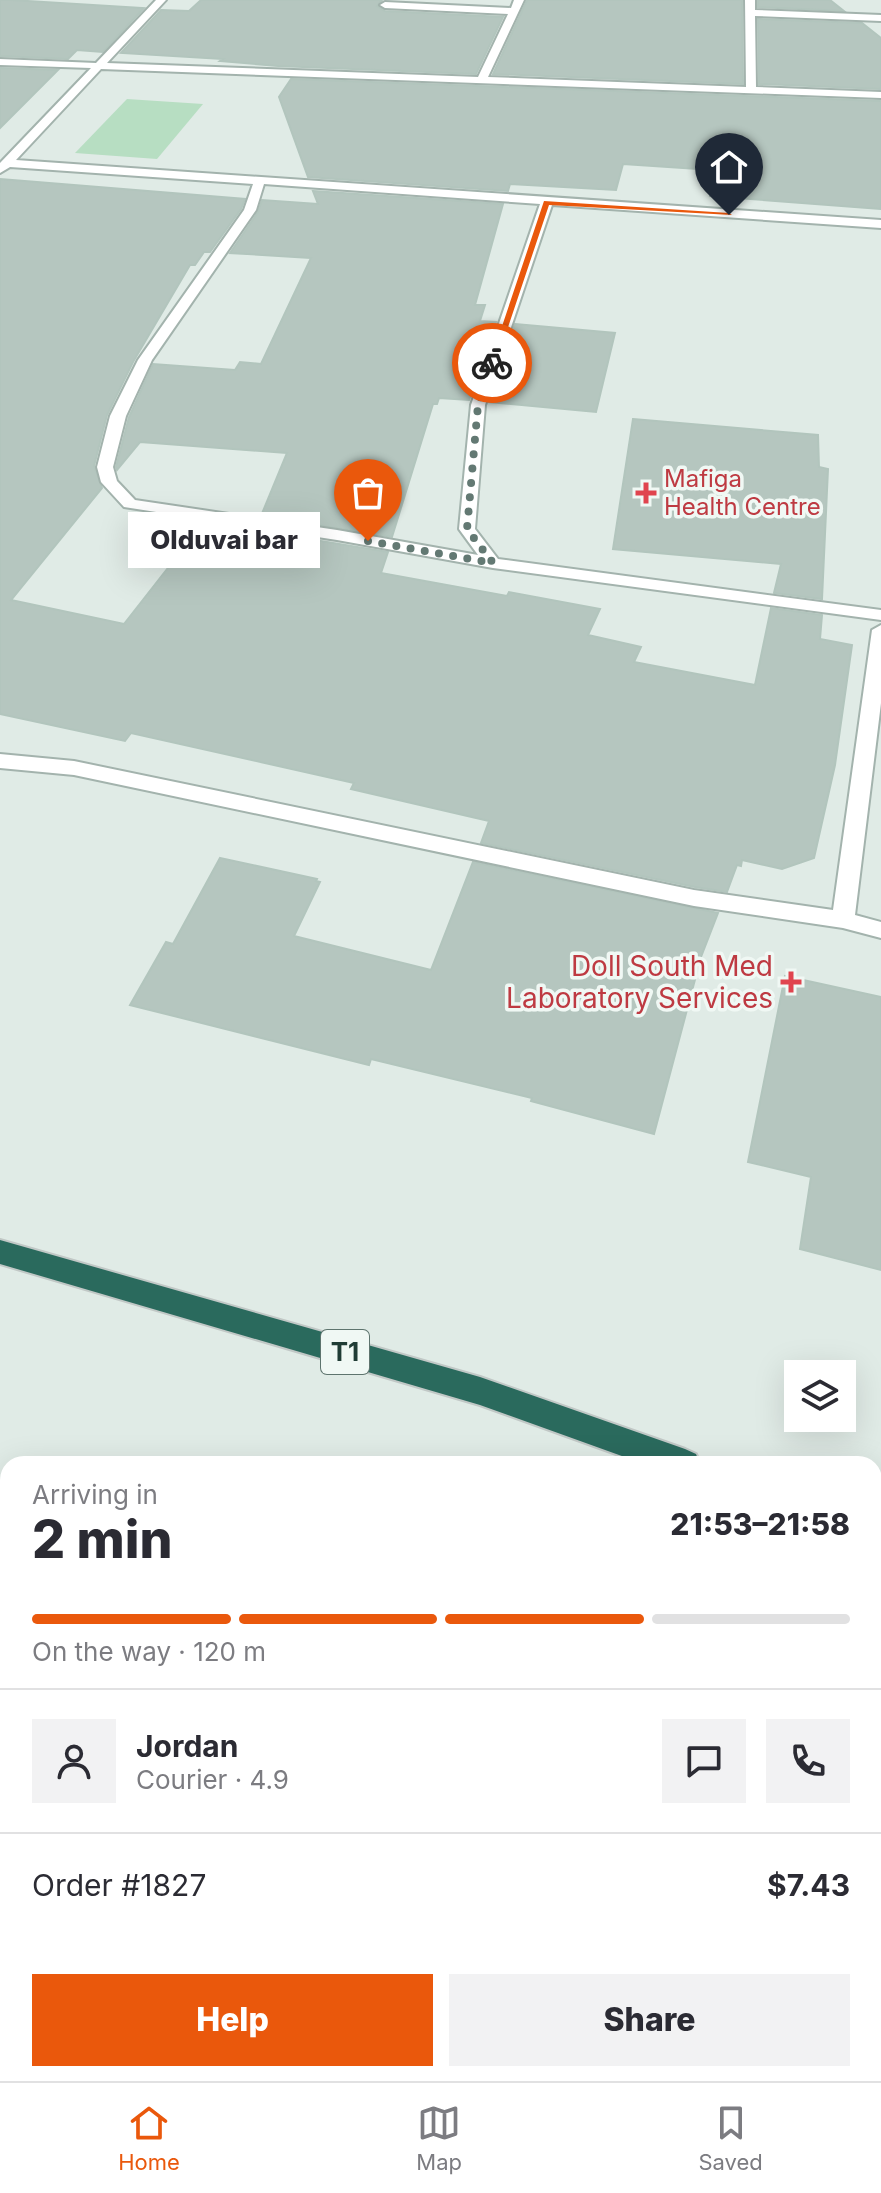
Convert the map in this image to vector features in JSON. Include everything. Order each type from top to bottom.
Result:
[{"type":"highway","name":"T1","points":[[0,1252],[480,1391],[663,1456]]},
{"type":"street","points":[[4,167],[161,0]]},
{"type":"street","points":[[481,82],[519,0]]},
{"type":"street","points":[[750,0],[751,92]]},
{"type":"street","points":[[385,5],[514,11]]},
{"type":"street","points":[[751,13],[881,18]]},
{"type":"street","points":[[0,62],[881,95]]},
{"type":"street","points":[[4,167],[260,179],[546,203],[881,224]]},
{"type":"street","points":[[260,179],[250,210],[145,360],[118,416],[105,467],[109,482],[130,504],[337,535],[493,563],[881,615]]},
{"type":"street","points":[[493,563],[467,529],[478,405],[546,203]]},
{"type":"street","points":[[843,920],[881,630]]},
{"type":"street","points":[[0,761],[74,768],[694,898],[843,920],[881,930]]},
{"type":"green space","points":[[127,99],[203,104],[157,159],[75,153]]},
{"type":"building","points":[[0,0],[144,8],[103,52],[77,50],[68,59],[0,56]]},
{"type":"building","points":[[201,0],[382,0],[377,6],[385,11],[503,17],[476,74],[278,66],[220,61],[223,59],[121,53],[161,10],[189,11]]},
{"type":"building","points":[[527,0],[742,0],[743,84],[493,74]]},
{"type":"building","points":[[758,0],[830,0],[844,11],[758,7]]},
{"type":"building","points":[[758,19],[862,23],[881,38],[881,89],[759,84]]},
{"type":"building","points":[[0,68],[58,70],[0,128]]},
{"type":"building","points":[[291,79],[881,101],[881,209],[710,196],[713,170],[623,164],[616,190],[510,184],[508,191],[308,177],[279,97]]},
{"type":"building","points":[[0,179],[245,199],[210,252],[204,252],[195,265],[190,265],[133,362],[107,415],[94,466],[102,488],[11,600],[124,624],[189,541],[245,552],[254,530],[388,552],[381,573],[600,609],[588,635],[641,647],[634,662],[755,685],[771,608],[822,615],[820,639],[852,645],[835,765],[814,858],[782,869],[742,860],[741,866],[737,865],[727,892],[695,887],[481,843],[489,821],[351,789],[354,783],[131,733],[125,741],[0,714]]},
{"type":"building","points":[[313,191],[503,204],[475,305],[485,305],[480,321],[496,322],[469,400],[439,398],[437,404],[433,404],[392,537],[261,516],[287,453],[140,442],[117,470],[116,467],[129,417],[153,364],[235,370],[240,362],[261,364],[311,258],[230,253],[258,212],[262,200],[318,204]]},
{"type":"building","points":[[515,324],[615,333],[596,412],[489,402]]},
{"type":"building","name":"Mafiga Health Centre","points":[[633,419],[818,435],[819,467],[828,469],[822,599],[774,593],[781,564],[613,549]]},
{"type":"building","points":[[220,858],[320,882],[294,936],[431,970],[473,862],[718,913],[701,957],[654,1134],[531,1101],[532,1098],[371,1059],[369,1065],[130,1005],[166,942],[173,944]]},
{"type":"building","points":[[785,976],[881,997],[881,1270],[800,1249],[811,1177],[748,1162]]},
{"type":"way so far","points":[[368,541],[493,563],[467,529],[478,405],[492,363]]},
{"type":"place","name":"Mafiga Health Centre","points":[[646,493]]},
{"type":"place","name":"Olduvai bar","points":[[368,541]]},
{"type":"place","name":"Doll South Med Laboratory Services","points":[[791,982]]},
{"type":"route","points":[[492,363],[546,203],[729,215]]}]
